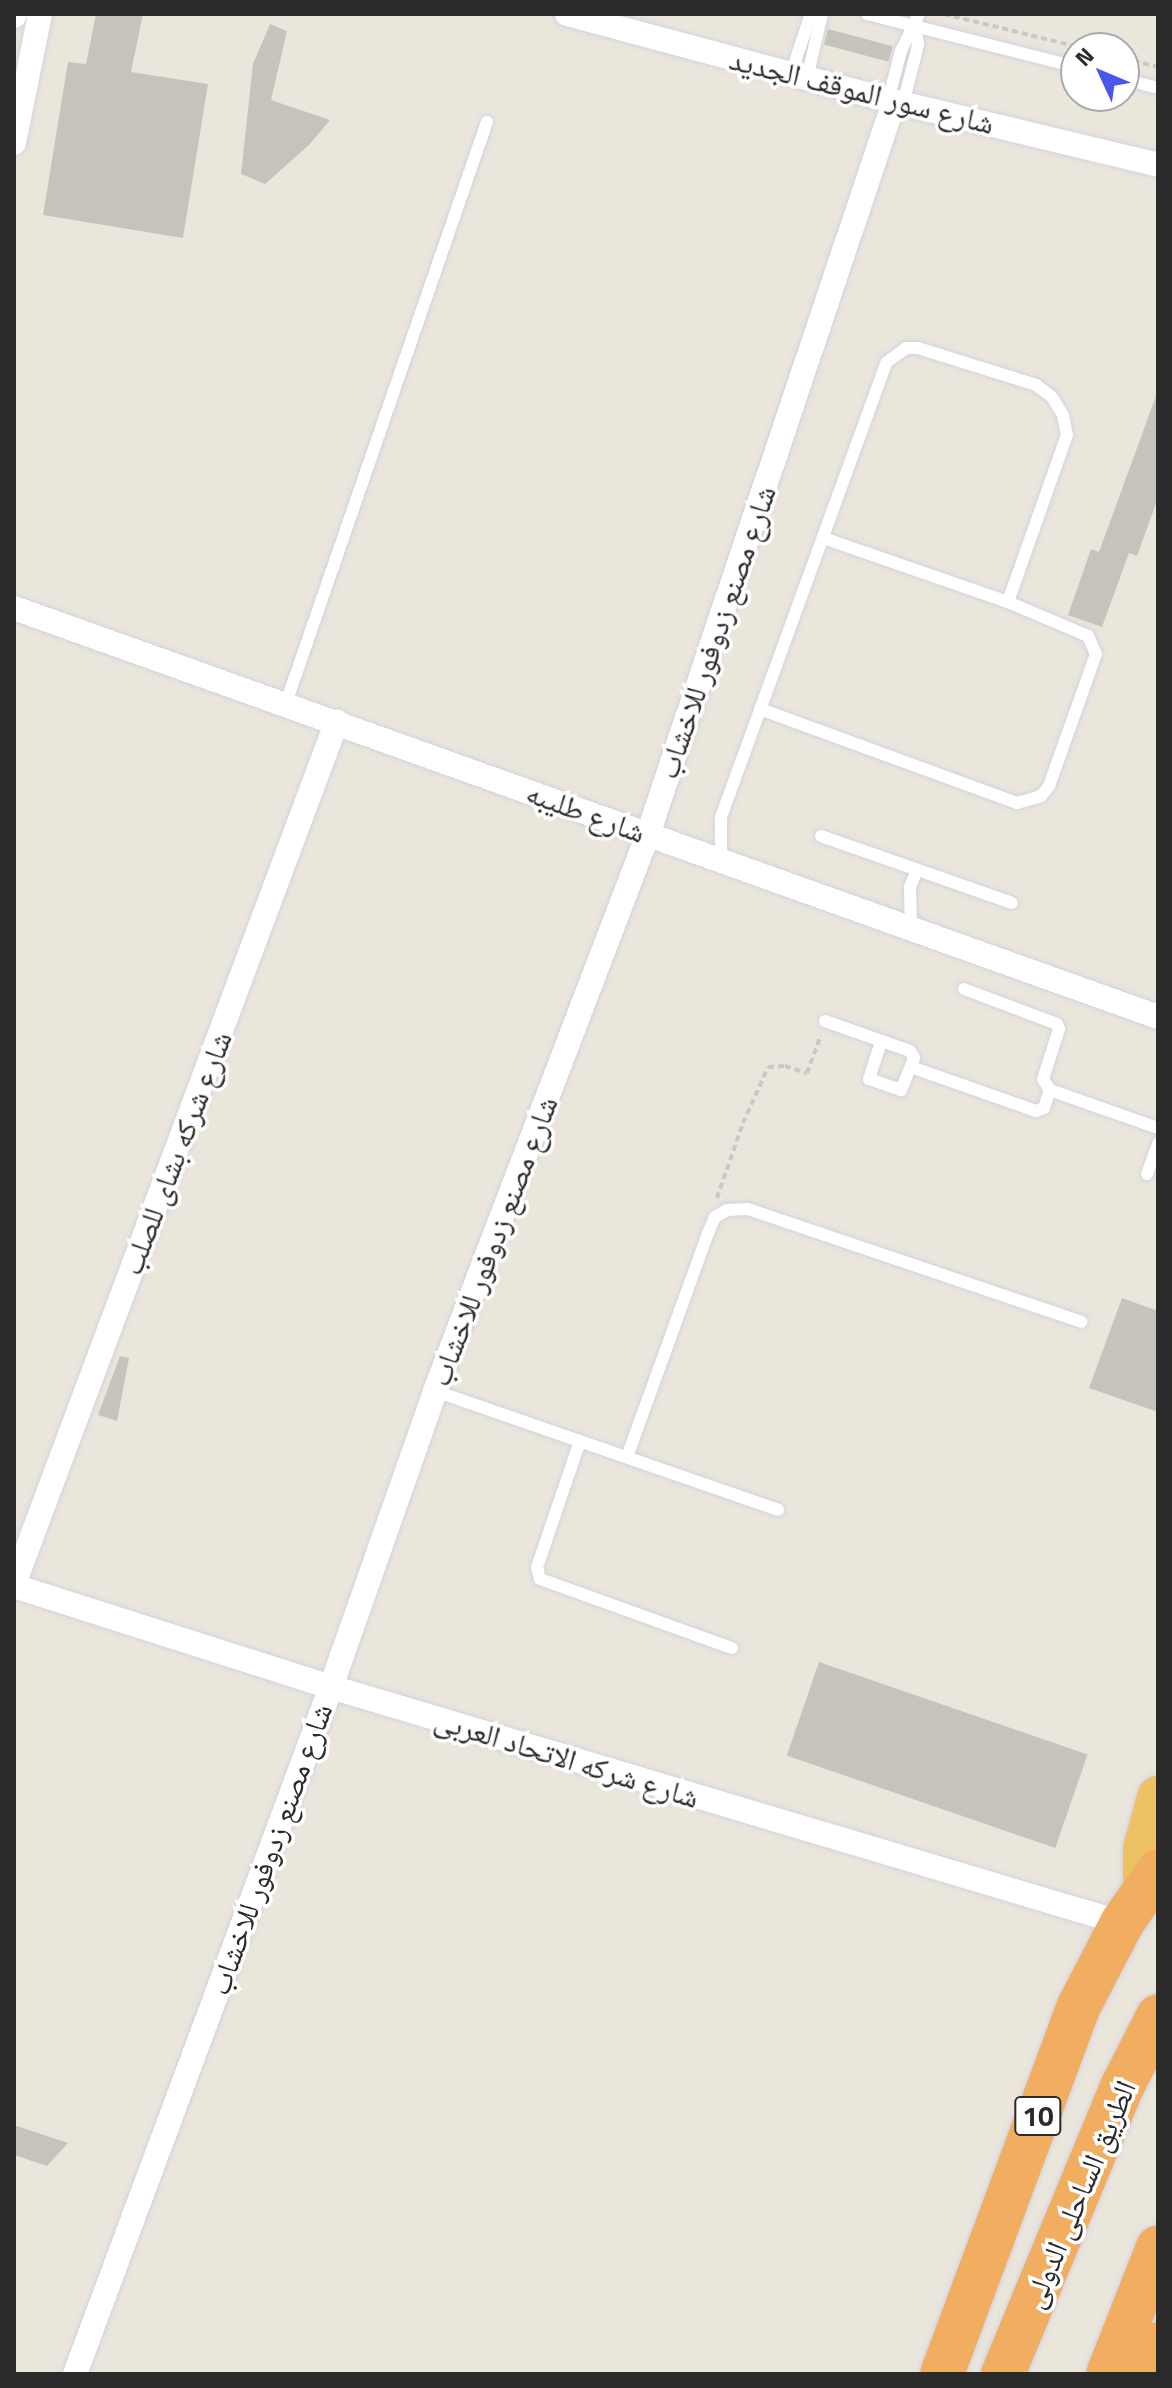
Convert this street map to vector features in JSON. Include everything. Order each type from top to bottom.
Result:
[{"type":"highway","points":[[1141,1895],[1144,1849],[1158,1797]]},
{"type":"highway","name":"الطريق الساحلى الدولى","points":[[942,2374],[1068,2035],[1141,1895]]},
{"type":"highway","name":"الطريق الساحلى الدولى","points":[[1003,2374],[1123,2085],[1158,2016]]},
{"type":"highway","points":[[1146,2374],[1144,2329],[1158,2247]]},
{"type":"highway","points":[[1108,2374],[1144,2329]]},
{"type":"street","points":[[14,143],[40,14]]},
{"type":"street","name":"شارع سور الموقف الجديد","points":[[567,14],[895,102],[1158,165]]},
{"type":"street","name":"شارع مصنع زدوفور للاخشاب","points":[[75,2374],[331,1687],[435,1391],[648,834],[895,102]]},
{"type":"street","name":"شارع طليبه","points":[[14,608],[1158,1017]]},
{"type":"street","name":"شارع شركه بشاى للصلب","points":[[14,1585],[337,721]]},
{"type":"street","name":"شارع شركه الاتحاد العربى","points":[[14,1585],[331,1687],[1141,1895]]},
{"type":"lane","points":[[799,76],[811,14]]},
{"type":"lane","points":[[799,76],[822,14]]},
{"type":"lane","points":[[867,14],[917,20],[1060,62]]},
{"type":"lane","points":[[895,102],[918,45],[917,20]]},
{"type":"lane","points":[[286,703],[487,122]]},
{"type":"lane","points":[[721,861],[721,817],[887,362],[895,353],[918,348],[1036,385],[1052,397],[1063,415],[1067,435],[1008,602]]},
{"type":"lane","points":[[760,709],[1017,803],[1030,802],[1041,796],[1049,786],[1096,654],[1094,645],[1080,630],[823,538]]},
{"type":"lane","points":[[821,836],[1012,903]]},
{"type":"lane","points":[[911,928],[910,887],[917,870]]},
{"type":"lane","points":[[964,989],[1057,1024],[1059,1029],[1043,1079],[1050,1090],[1158,1128]]},
{"type":"lane","points":[[825,1021],[910,1051],[914,1058],[901,1090],[873,1082],[869,1075],[881,1041]]},
{"type":"lane","points":[[911,1067],[1036,1111],[1044,1108],[1050,1090]]},
{"type":"lane","points":[[1147,1174],[1158,1144]]},
{"type":"lane","points":[[627,1457],[715,1217],[727,1210],[748,1209],[1081,1322]]},
{"type":"lane","points":[[435,1391],[778,1510]]},
{"type":"lane","points":[[580,1441],[537,1567],[540,1579],[732,1648]]},
{"type":"path","points":[[944,14],[1060,43]]},
{"type":"path","points":[[715,1217],[725,1171],[768,1067],[785,1066],[803,1074],[809,1071],[825,1021]]},
{"type":"building","points":[[96,14],[143,14],[131,72],[208,84],[183,238],[43,215],[68,62],[86,64]]},
{"type":"building","points":[[270,24],[287,31],[271,100],[330,120],[309,145],[265,184],[241,174],[253,64]]},
{"type":"building","points":[[828,29],[893,46],[889,62],[824,44]]},
{"type":"building","points":[[1156,396],[1158,498],[1137,556],[1129,553],[1102,627],[1068,615],[1091,549],[1099,552]]},
{"type":"building","points":[[1122,1298],[1158,1311],[1158,1412],[1089,1388]]},
{"type":"building","points":[[120,1356],[129,1358],[117,1421],[98,1415]]},
{"type":"building","points":[[819,1662],[1088,1754],[1055,1848],[787,1756]]},
{"type":"building","points":[[14,2125],[68,2143],[47,2166],[14,2155]]}]
